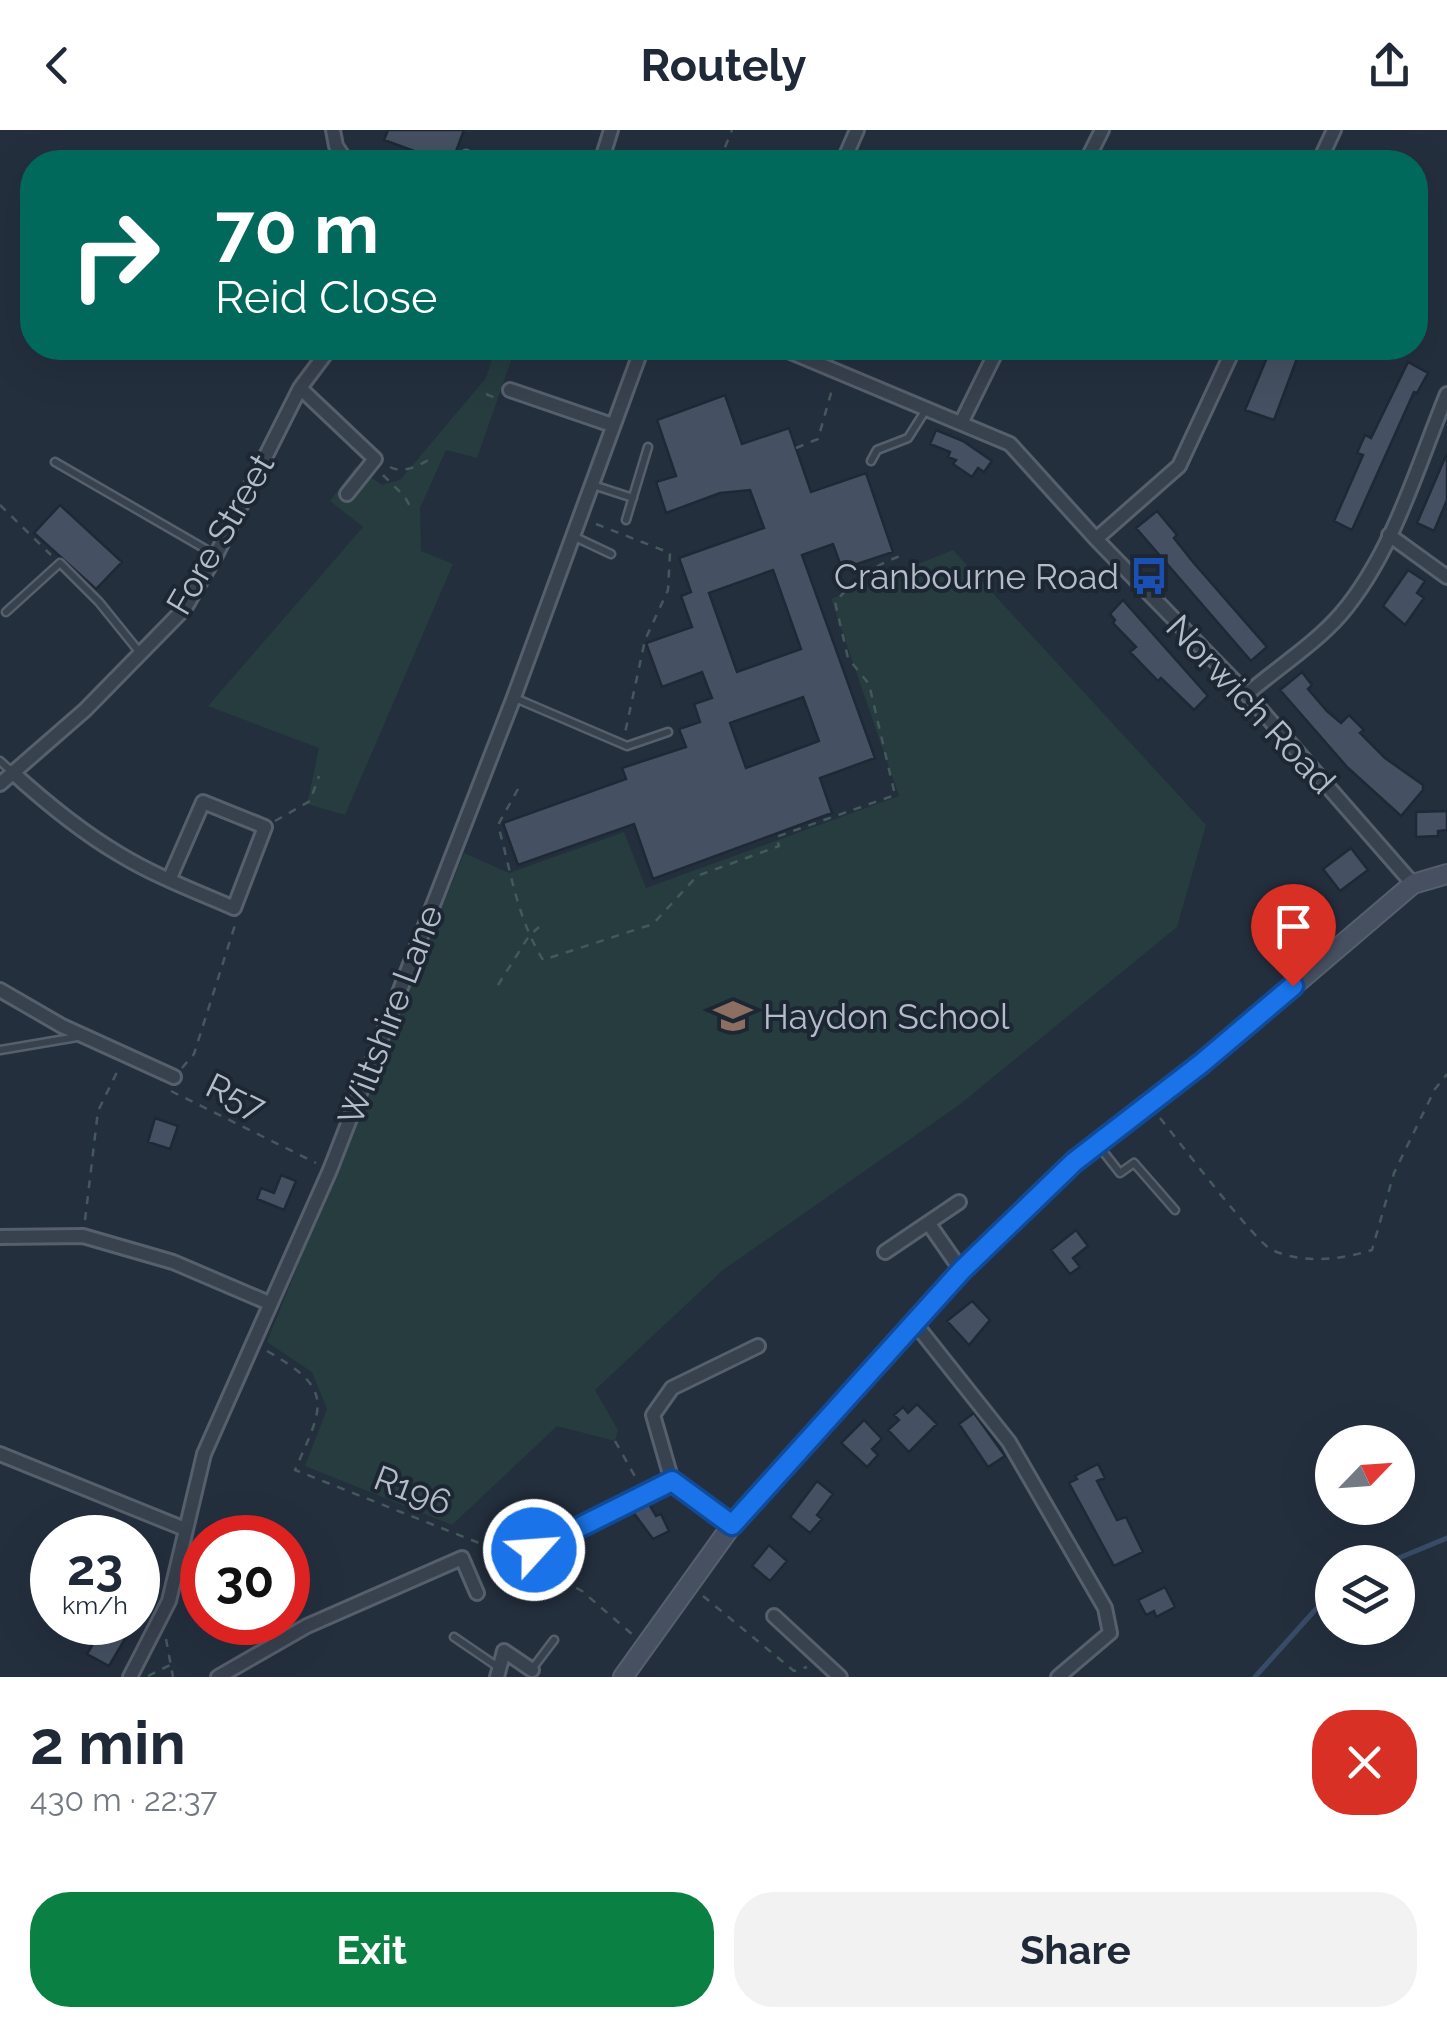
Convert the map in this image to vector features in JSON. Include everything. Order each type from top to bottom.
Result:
[{"type":"main road","points":[[623,1677],[732,1525],[962,1270],[1074,1162],[1202,1063],[1413,884],[1447,874]]},
{"type":"street","name":"Fore Street","points":[[0,784],[85,710],[184,608],[216,555],[300,388],[321,360]]},
{"type":"street","name":"Wiltshire Lane","points":[[189,1515],[204,1454],[330,1170],[514,697],[637,360]]},
{"type":"street","name":"Norwich Road","points":[[811,360],[1010,444],[1247,694],[1413,884]]},
{"type":"street","points":[[962,422],[992,360]]},
{"type":"street","points":[[1096,538],[1179,466],[1228,360]]},
{"type":"street","points":[[300,388],[373,462],[347,494]]},
{"type":"street","points":[[510,390],[612,424]]},
{"type":"street","points":[[1247,694],[1339,616],[1366,579],[1389,535],[1447,394]]},
{"type":"street","points":[[1389,535],[1447,578]]},
{"type":"street","points":[[12,772],[46,803],[118,854],[168,880],[234,908],[266,826],[202,802],[168,880]]},
{"type":"street","points":[[1,993],[172,1084]]},
{"type":"street","points":[[884,1252],[958,1202]]},
{"type":"street","points":[[929,1224],[962,1270]]},
{"type":"street","points":[[0,1237],[83,1236],[173,1262],[269,1303]]},
{"type":"street","points":[[913,1322],[1009,1442],[1106,1608],[1110,1633],[1058,1677]]},
{"type":"street","points":[[732,1525],[672,1481],[653,1415],[672,1388],[758,1346]]},
{"type":"street","points":[[0,1454],[180,1527]]},
{"type":"street","points":[[534,1550],[672,1481]]},
{"type":"street","name":"Wiltshire Lane","points":[[160,1619],[169,1601],[180,1552]]},
{"type":"street","points":[[218,1677],[308,1626],[462,1558],[478,1593]]},
{"type":"street","points":[[774,1616],[840,1677]]},
{"type":"street","name":"Wiltshire Lane","points":[[130,1677],[147,1645]]},
{"type":"street","points":[[498,1672],[504,1650],[532,1670]]},
{"type":"street","points":[[249,1662],[256,1677]]},
{"type":"lane","points":[[872,461],[877,450],[908,438],[928,407]]},
{"type":"lane","points":[[626,520],[648,446]]},
{"type":"lane","points":[[55,462],[216,555]]},
{"type":"lane","points":[[592,485],[633,498]]},
{"type":"lane","points":[[574,537],[611,554]]},
{"type":"lane","points":[[6,612],[60,563],[100,602],[142,655]]},
{"type":"lane","points":[[514,697],[623,745],[668,732]]},
{"type":"lane","points":[[0,761],[12,772]]},
{"type":"lane","points":[[0,1050],[81,1036]]},
{"type":"lane","points":[[1097,1144],[1120,1173],[1134,1162],[1175,1210]]},
{"type":"lane","points":[[560,1537],[574,1565]]},
{"type":"lane","points":[[454,1637],[498,1672]]},
{"type":"lane","points":[[532,1670],[554,1640]]},
{"type":"path","points":[[796,448],[818,439],[838,371]]},
{"type":"path","points":[[373,462],[396,470],[417,467],[430,459]]},
{"type":"path","points":[[373,462],[411,508]]},
{"type":"path","points":[[0,505],[60,563]]},
{"type":"path","points":[[580,517],[670,553],[668,590],[644,640],[623,745]]},
{"type":"path","points":[[518,790],[498,825],[517,908],[528,936],[544,960],[653,924],[696,876],[778,846],[776,837],[895,794],[869,684],[848,658],[835,602],[856,579],[903,555]]},
{"type":"path","points":[[266,826],[310,801],[320,776]]},
{"type":"path","points":[[172,1084],[194,1054],[237,925],[234,908]]},
{"type":"path","points":[[498,985],[528,936],[539,927]]},
{"type":"path","points":[[83,1236],[98,1111],[125,1056]]},
{"type":"path","points":[[1148,1105],[1268,1248],[1300,1258],[1347,1258],[1372,1250],[1391,1184],[1435,1089],[1447,1074]]},
{"type":"path","name":"R57","points":[[172,1084],[330,1170]]},
{"type":"path","name":"R196","points":[[254,1344],[301,1370],[314,1389],[318,1418],[295,1470],[489,1544],[550,1573],[582,1591],[646,1646]]},
{"type":"path","points":[[615,1441],[645,1494]]},
{"type":"path","points":[[690,1585],[794,1671]]},
{"type":"path","points":[[160,1619],[174,1677]]},
{"type":"path","points":[[794,1671],[823,1662]]},
{"type":"path","points":[[147,1677],[172,1664]]},
{"type":"path","points":[[793,1677],[794,1671]]},
{"type":"green space","points":[[492,360],[511,360],[477,458],[446,450],[420,508],[421,551],[453,564],[345,815],[307,804],[319,748],[208,706],[363,527],[330,501],[356,466],[382,485],[400,480],[486,378]]},
{"type":"green space","name":"Haydon School","points":[[953,550],[1206,825],[1177,927],[959,1105],[723,1270],[595,1390],[618,1430],[615,1441],[557,1426],[452,1525],[305,1466],[327,1409],[312,1372],[267,1342],[464,853],[509,873],[624,832],[646,888],[899,796],[831,599]]},
{"type":"building","points":[[388,130],[464,130],[456,150],[411,150],[384,140]]},
{"type":"building","points":[[1266,360],[1296,360],[1274,420],[1245,410]]},
{"type":"building","points":[[1408,362],[1428,373],[1417,393],[1414,392],[1352,530],[1334,521],[1363,455],[1357,453],[1365,435],[1371,438]]},
{"type":"building","points":[[725,395],[742,444],[789,428],[811,492],[866,473],[893,552],[842,569],[833,544],[802,555],[875,758],[820,778],[832,813],[653,879],[634,824],[518,865],[503,823],[626,779],[622,768],[686,747],[679,729],[700,722],[694,704],[712,698],[702,672],[662,687],[646,643],[692,627],[681,596],[691,592],[679,558],[764,528],[750,490],[720,493],[666,513],[656,482],[676,476],[657,420]],"holes":[[[773,570],[801,649],[737,672],[709,593]],[[803,697],[819,741],[746,768],[730,723]]]},
{"type":"building","points":[[936,430],[963,441],[992,461],[984,472],[978,468],[972,477],[953,464],[956,460],[948,457],[950,452],[930,444]]},
{"type":"building","points":[[1447,453],[1447,500],[1434,531],[1417,523]]},
{"type":"building","points":[[60,505],[122,562],[96,589],[34,533]]},
{"type":"building","points":[[1157,511],[1193,562],[1267,647],[1251,661],[1136,528]]},
{"type":"building","points":[[1408,570],[1425,581],[1417,593],[1424,598],[1405,625],[1383,606]]},
{"type":"building","points":[[1123,600],[1208,696],[1194,710],[1130,652],[1136,647],[1113,623],[1110,614]]},
{"type":"building","points":[[1302,672],[1312,685],[1308,689],[1327,711],[1341,723],[1349,715],[1364,730],[1360,733],[1385,758],[1423,785],[1401,816],[1347,767],[1280,690]]},
{"type":"building","points":[[1447,811],[1447,830],[1438,831],[1438,836],[1416,837],[1416,812]]},
{"type":"building","points":[[1351,848],[1368,870],[1340,891],[1323,869]]},
{"type":"building","points":[[155,1118],[178,1126],[170,1149],[148,1142]]},
{"type":"building","points":[[281,1175],[296,1181],[284,1210],[257,1199],[261,1188],[274,1193]]},
{"type":"building","points":[[1076,1230],[1088,1246],[1073,1258],[1080,1267],[1070,1274],[1051,1250]]},
{"type":"building","points":[[972,1301],[990,1320],[969,1345],[947,1321]]},
{"type":"building","points":[[917,1404],[937,1424],[909,1452],[888,1430],[899,1420],[894,1415],[903,1407],[908,1413]]},
{"type":"building","points":[[974,1413],[1005,1456],[988,1467],[959,1424]]},
{"type":"building","points":[[864,1420],[882,1439],[872,1449],[878,1455],[867,1467],[841,1443]]},
{"type":"building","points":[[1098,1464],[1105,1478],[1097,1481],[1117,1520],[1126,1517],[1143,1552],[1114,1566],[1069,1483]]},
{"type":"building","points":[[817,1481],[833,1494],[817,1515],[822,1519],[810,1533],[790,1517]]},
{"type":"building","points":[[649,1504],[656,1516],[661,1514],[669,1531],[653,1539],[633,1512]]},
{"type":"building","points":[[769,1545],[787,1561],[770,1581],[752,1566]]},
{"type":"building","points":[[1165,1587],[1175,1607],[1156,1617],[1154,1611],[1146,1615],[1138,1600]]},
{"type":"building","points":[[92,1645],[121,1645],[109,1666],[87,1654]]},
{"type":"waterway","points":[[1415,1551],[1447,1538]]},
{"type":"waterway","points":[[1255,1677],[1315,1610]]},
{"type":"place","name":"Cranbourne Road","points":[[1149,576]]},
{"type":"place","name":"Haydon School","points":[[733,1016]]},
{"type":"route","points":[[534,1550],[672,1481],[732,1525],[913,1322],[1074,1162],[1202,1063],[1293,986]]}]
